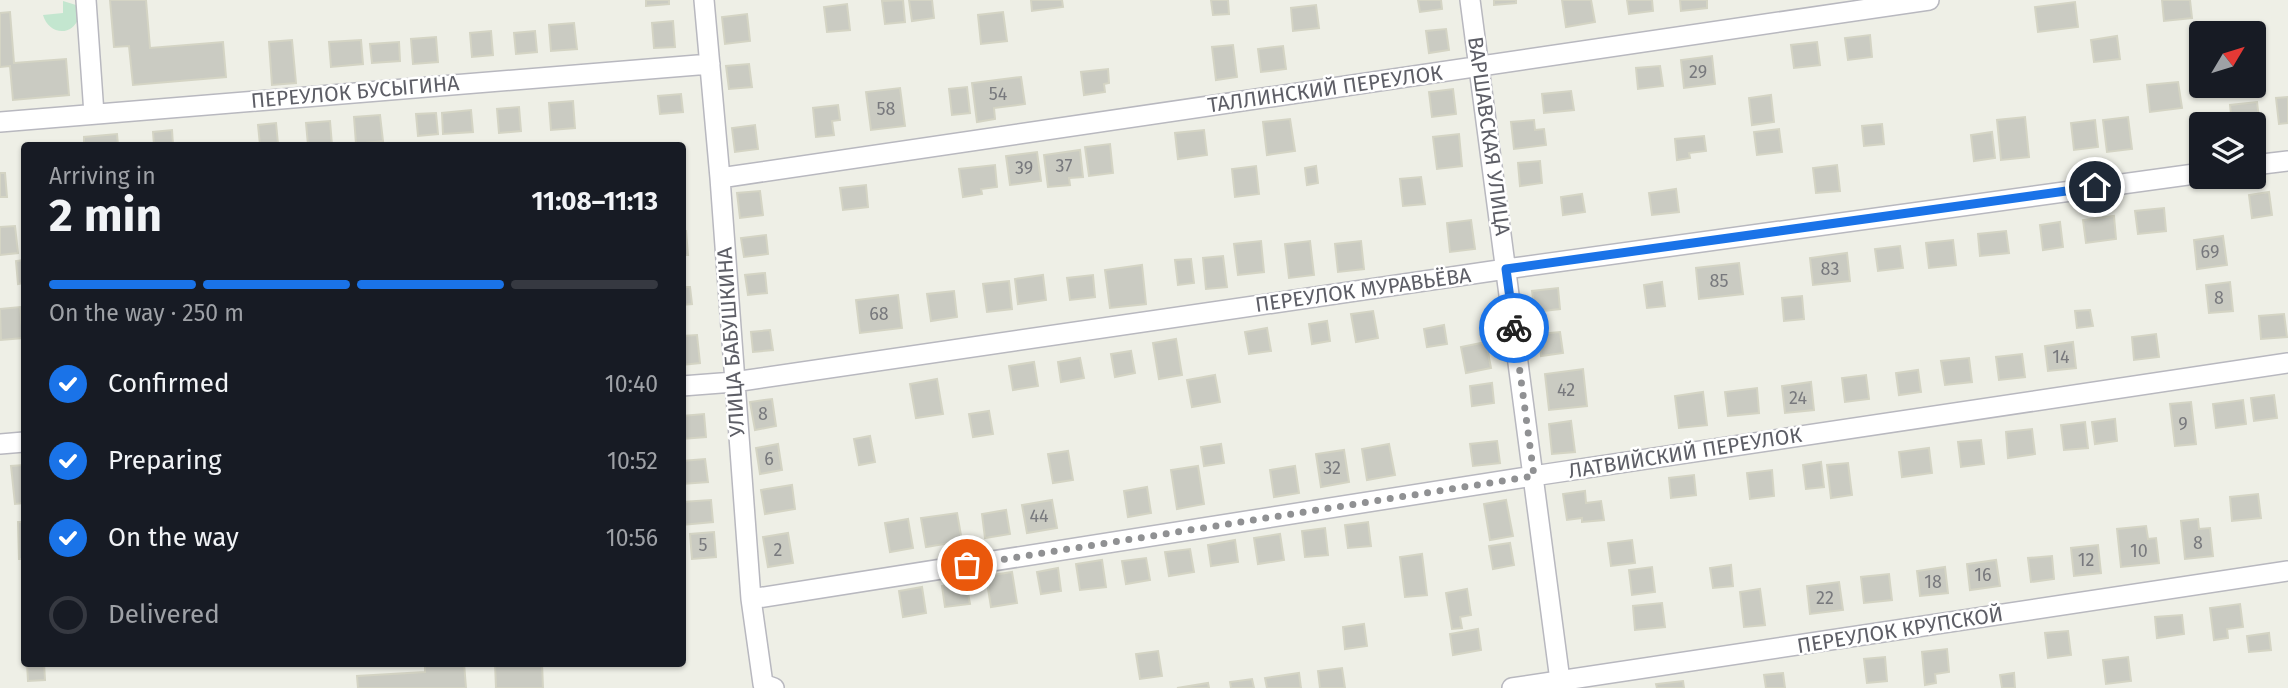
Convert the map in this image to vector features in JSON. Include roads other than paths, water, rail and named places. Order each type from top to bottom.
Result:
[{"type":"street","points":[[86,0],[94,114]]},
{"type":"street","name":"УЛИЦА БАБУШКИНА","points":[[704,0],[751,599],[769,686]]},
{"type":"street","name":"ВАРШАВСКАЯ УЛИЦА","points":[[1470,0],[1561,684]]},
{"type":"street","name":"ТАЛЛИНСКИЙ ПЕРЕУЛОК","points":[[720,178],[1930,0]]},
{"type":"street","name":"ПЕРЕУЛОК БУСЫГИНА","points":[[0,122],[710,64]]},
{"type":"street","points":[[2266,164],[2288,161]]},
{"type":"street","name":"ПЕРЕУЛОК МУРАВЬЁВА","points":[[686,386],[733,382],[1506,269],[2189,175]]},
{"type":"street","name":"ЛАТВИЙСКИЙ ПЕРЕУЛОК","points":[[751,599],[1534,476],[2288,363]]},
{"type":"street","points":[[0,444],[21,442]]},
{"type":"street","name":"ПЕРЕУЛОК КРУПСКОЙ","points":[[1512,688],[1561,684],[2288,571]]}]
